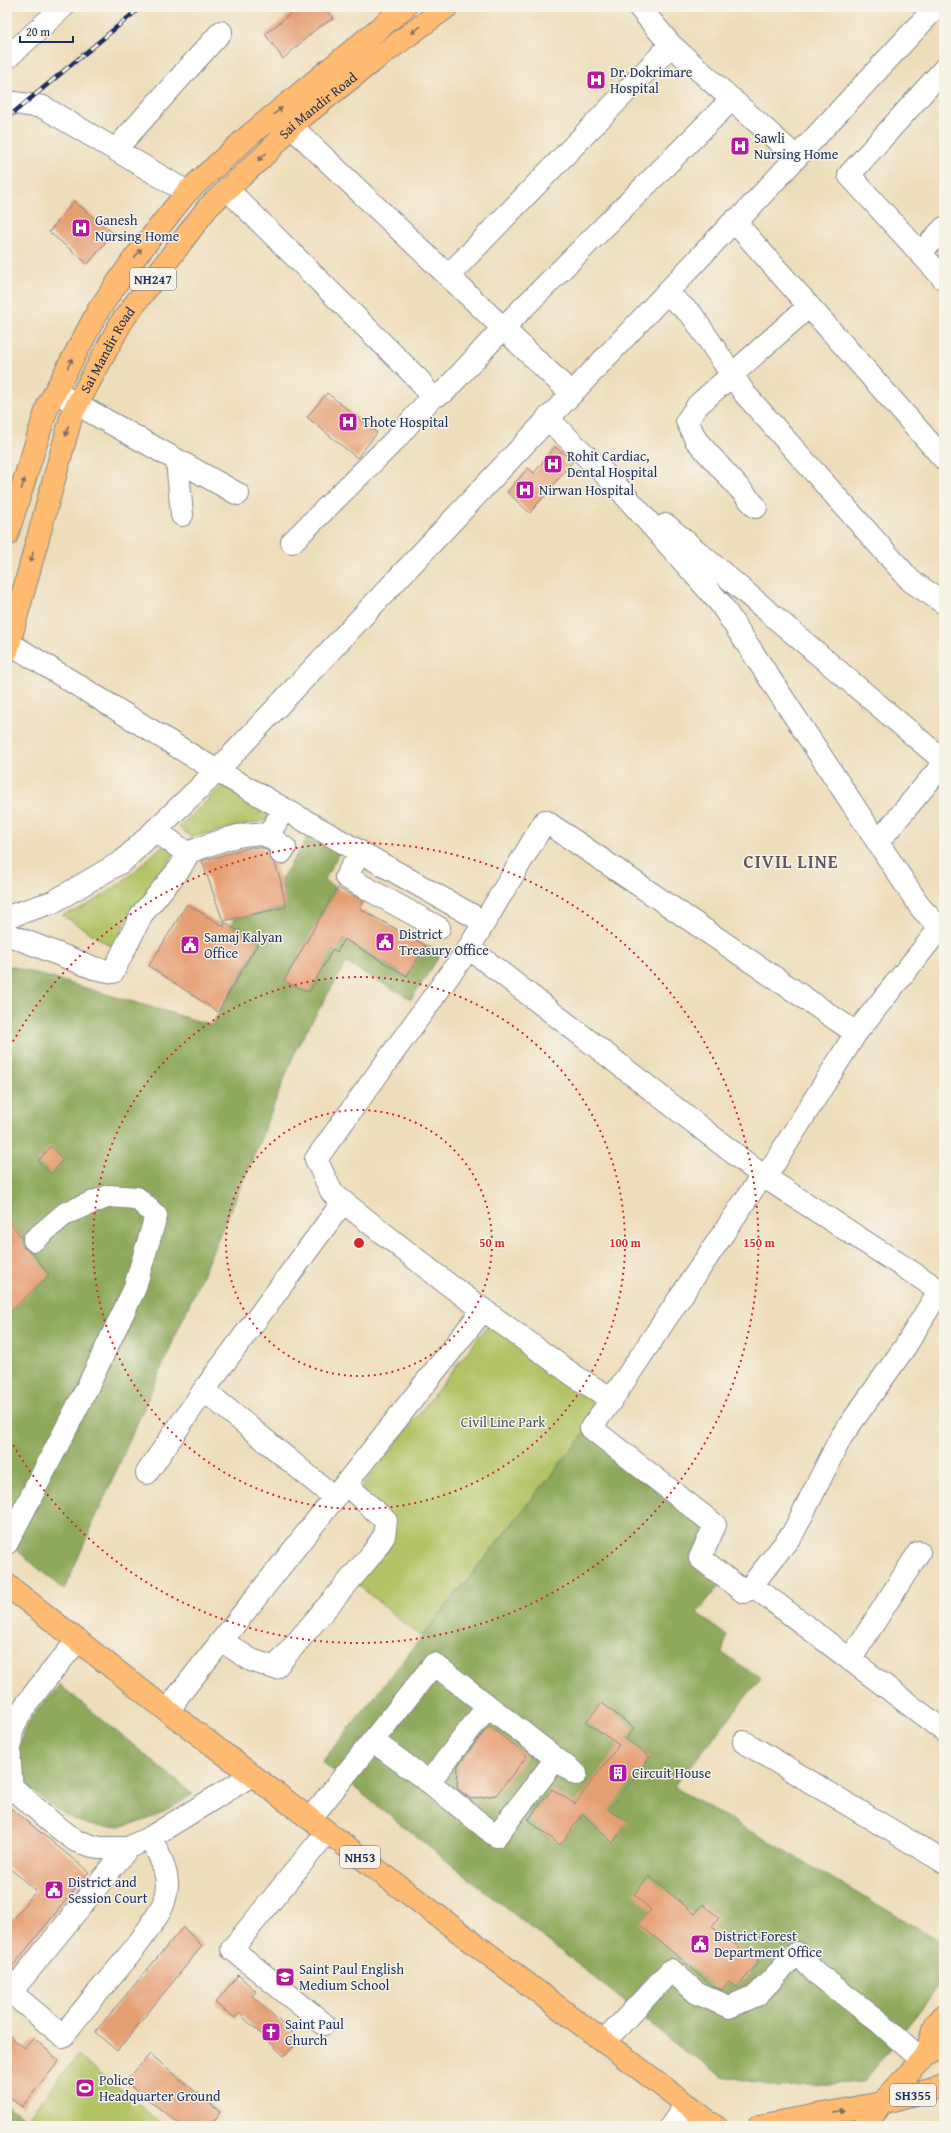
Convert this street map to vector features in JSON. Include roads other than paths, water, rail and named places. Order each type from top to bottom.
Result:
[{"type":"main road","name":"Sai Mandir Road","points":[[7,534],[48,405],[99,309],[133,260],[187,192],[252,133],[405,7]]},
{"type":"main road","name":"Sai Mandir Road","points":[[8,647],[43,514],[72,414],[122,321],[208,207],[268,152],[291,126],[369,64],[447,7]]},
{"type":"main road","name":"NH53","points":[[7,1585],[169,1712],[715,2126]]},
{"type":"main road","points":[[923,2058],[936,2024],[944,2015]]},
{"type":"main road","points":[[882,2103],[923,2058],[944,2044]]},
{"type":"main road","name":"SH355","points":[[759,2126],[882,2103],[944,2086]]},
{"type":"main road","name":"SH355","points":[[865,2126],[882,2103]]},
{"type":"street","points":[[7,58],[63,7]]},
{"type":"street","points":[[639,7],[671,45],[796,157]]},
{"type":"street","points":[[7,917],[53,902],[123,861],[216,771],[547,418],[572,394],[734,221],[742,216],[936,7]]},
{"type":"street","points":[[116,150],[222,32]]},
{"type":"street","points":[[448,276],[671,45]]},
{"type":"street","points":[[944,69],[849,175],[944,279]]},
{"type":"street","points":[[292,542],[396,440],[430,398],[444,392],[503,328],[732,99]]},
{"type":"street","points":[[7,102],[43,107],[187,192]]},
{"type":"street","points":[[291,126],[572,394]]},
{"type":"street","points":[[227,189],[420,381],[430,398]]},
{"type":"street","points":[[734,221],[944,459]]},
{"type":"street","points":[[920,253],[944,228]]},
{"type":"street","points":[[666,293],[692,315],[745,394],[911,581],[944,603]]},
{"type":"street","points":[[756,507],[696,440],[687,420],[698,405],[809,306]]},
{"type":"street","points":[[55,392],[238,494]]},
{"type":"street","points":[[469,948],[763,1176],[942,1292],[841,1437],[793,1533],[752,1586],[744,1592],[700,1558],[715,1526],[591,1428],[763,1176],[772,1167],[856,1033],[943,928],[921,908],[720,602],[614,483],[547,418]]},
{"type":"street","points":[[177,460],[182,515]]},
{"type":"street","points":[[614,483],[717,567],[944,762],[878,842]]},
{"type":"street","points":[[8,647],[216,771],[484,922]]},
{"type":"street","points":[[268,836],[284,809]]},
{"type":"street","points":[[612,1399],[576,1377],[483,1310],[343,1202],[332,1193],[316,1159],[469,948],[545,821],[856,1033]]},
{"type":"street","points":[[155,830],[188,854]]},
{"type":"street","points":[[7,934],[94,968],[113,972],[142,914],[180,868],[188,854],[226,839],[258,832],[268,836],[285,848],[281,853]]},
{"type":"street","points":[[360,852],[346,877],[439,928]]},
{"type":"street","points":[[7,1543],[87,1388],[134,1290],[156,1216],[137,1198],[109,1196],[66,1213],[34,1240]]},
{"type":"street","points":[[147,1473],[204,1390],[343,1202]]},
{"type":"street","points":[[169,1712],[178,1696],[483,1310]]},
{"type":"street","points":[[204,1390],[340,1491],[386,1521],[384,1536],[372,1554],[275,1668],[251,1660],[222,1642]]},
{"type":"street","points":[[850,1660],[920,1552]]},
{"type":"street","points":[[752,1586],[944,1731]]},
{"type":"street","points":[[78,1640],[24,1709],[12,1730],[9,1756],[10,1790],[76,1841],[98,1848],[128,1848]]},
{"type":"street","points":[[310,1819],[434,1664],[576,1774]]},
{"type":"street","points":[[428,1782],[488,1706]]},
{"type":"street","points":[[373,1741],[496,1836],[556,1759]]},
{"type":"street","points":[[744,1742],[944,1862]]},
{"type":"street","points":[[151,1837],[165,1869],[167,1884],[162,1906],[118,1968],[63,2036],[9,1990],[128,1848],[151,1837],[252,1775]]},
{"type":"street","points":[[324,2024],[232,1949],[327,1832]]},
{"type":"street","points":[[604,2042],[671,1970],[697,1994],[729,2008],[757,1995],[797,1954],[815,1972],[923,2058]]},
{"type":"street","points":[[671,2126],[686,2104]]},
{"type":"railway","points":[[7,118],[141,7]]},
{"type":"place","name":"Dr. Dokrimare Hospital","points":[[596,80]]},
{"type":"place","name":"Sawli Nursing Home","points":[[740,146]]},
{"type":"place","name":"Ganesh Nursing Home","points":[[81,228]]},
{"type":"place","name":"Thote Hospital","points":[[348,422]]},
{"type":"place","name":"Rohit Cardiac, Dental Hospital","points":[[553,464]]},
{"type":"place","name":"Nirwan Hospital","points":[[525,490]]},
{"type":"place","name":"District Treasury Office","points":[[385,942]]},
{"type":"place","name":"Samaj Kalyan Office","points":[[190,945]]},
{"type":"place","name":"Circuit House","points":[[618,1773]]},
{"type":"place","name":"District and Session Court","points":[[54,1890]]},
{"type":"place","name":"District Forest Department Office","points":[[700,1944]]},
{"type":"place","name":"Saint Paul English Medium School","points":[[285,1977]]},
{"type":"place","name":"Saint Paul Church","points":[[271,2032]]},
{"type":"place","name":"Police Headquarter Ground","points":[[85,2088]]},
{"type":"district","name":"CIVIL LINE","points":[[791,862]]},
{"type":"park label","name":"Civil Line Park","points":[[503,1422]]}]
